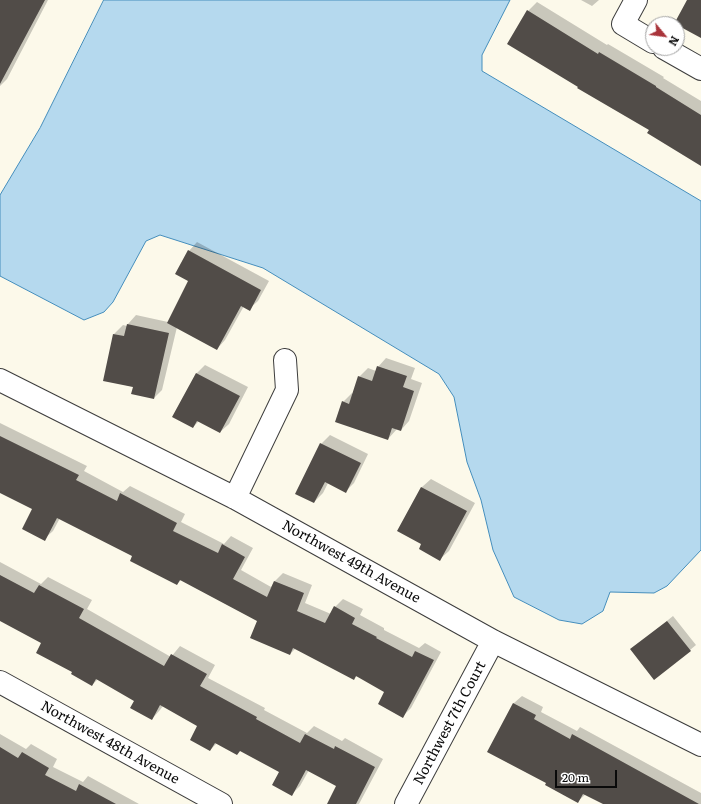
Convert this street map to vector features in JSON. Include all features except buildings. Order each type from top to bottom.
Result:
[{"type":"street","points":[[636,0],[623,24],[645,37]]},
{"type":"street","points":[[678,56],[701,69]]},
{"type":"street","points":[[235,498],[288,390],[285,360]]},
{"type":"street","name":"Northwest 49th Avenue","points":[[0,380],[235,498],[494,641],[701,745]]},
{"type":"street","name":"Northwest 7th Court","points":[[406,804],[494,641]]},
{"type":"street","name":"Northwest 48th Avenue","points":[[0,682],[221,804]]},
{"type":"water","points":[[104,0],[510,0],[482,55],[482,71],[701,201],[701,550],[667,586],[654,593],[610,592],[603,611],[582,624],[559,620],[514,597],[493,550],[481,500],[467,462],[454,397],[439,374],[263,268],[160,235],[146,241],[113,302],[104,312],[84,320],[0,276],[0,195],[40,128]]}]
